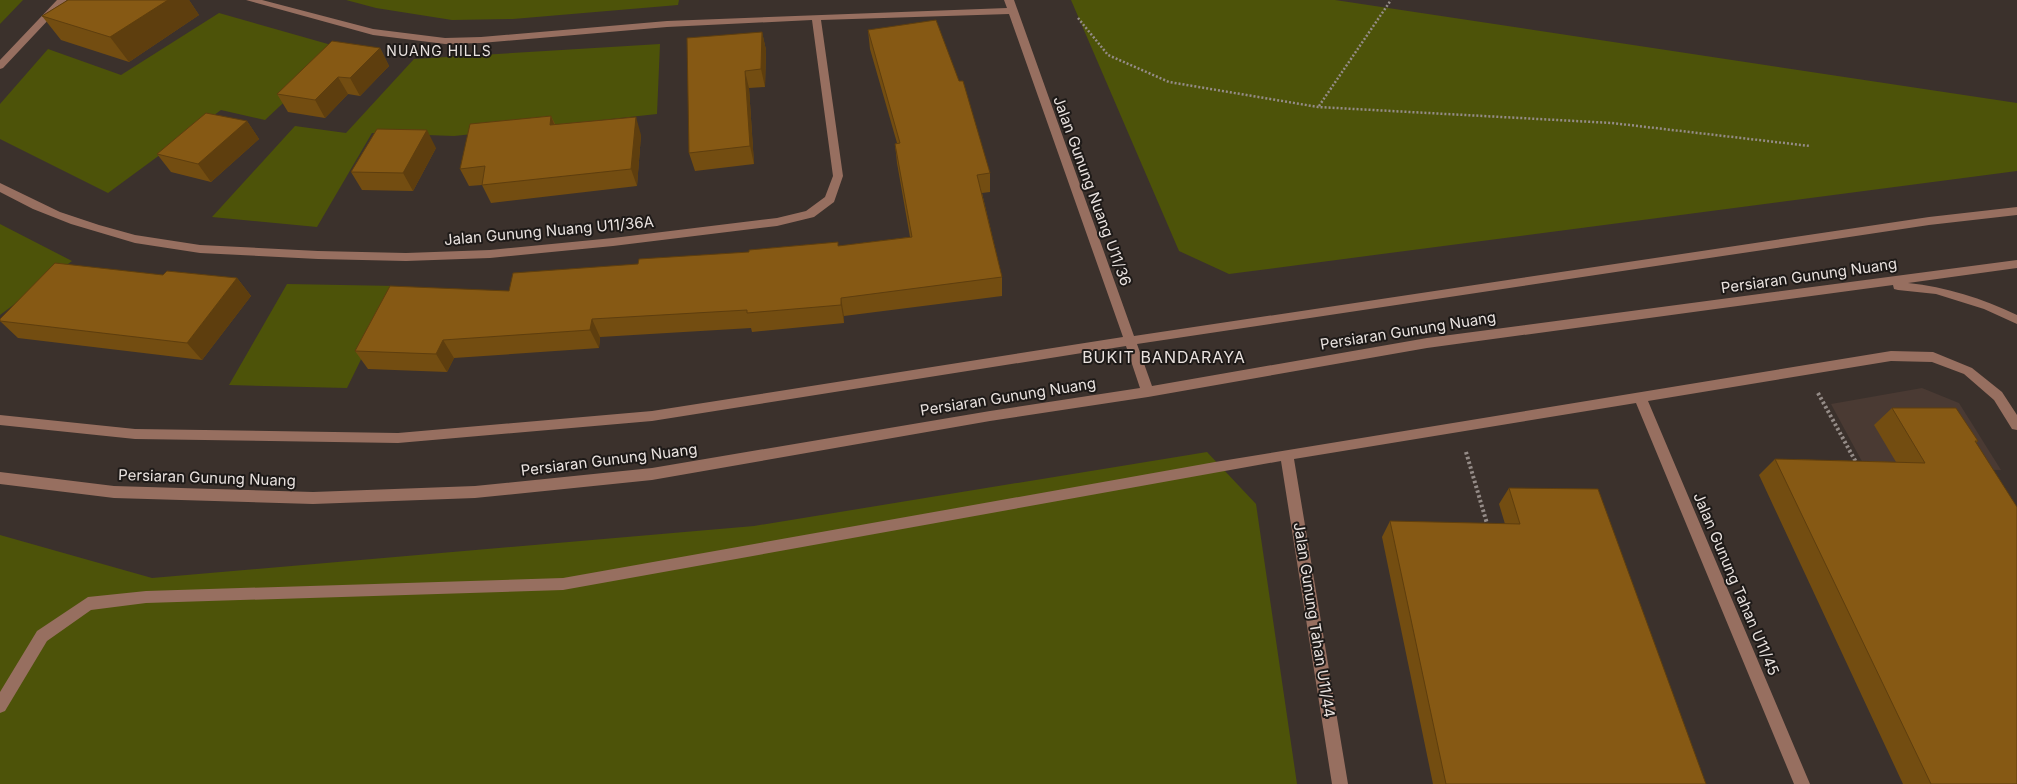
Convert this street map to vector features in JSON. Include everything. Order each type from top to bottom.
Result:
[{"type":"street","points":[[0,66],[62,0]]},
{"type":"street","points":[[251,0],[373,32],[444,41],[481,40],[666,24],[1012,11]]},
{"type":"street","name":"Jalan Gunung Nuang U11/36","points":[[1009,0],[1148,392]]},
{"type":"street","name":"Jalan Gunung Nuang U11/36A","points":[[0,187],[29,204],[83,224],[156,243],[213,249],[343,257],[446,257],[497,254],[777,222],[810,214],[830,199],[838,176],[816,17]]},
{"type":"street","points":[[0,420],[136,434],[398,438],[652,416],[1130,341],[1919,222],[2017,211]]},
{"type":"street","name":"Persiaran Gunung Nuang","points":[[0,478],[114,492],[293,497],[475,492],[652,474],[990,416],[1148,392],[1428,343],[2017,264]]},
{"type":"street","points":[[1876,284],[1936,290],[1988,306],[2017,320]]},
{"type":"street","points":[[0,706],[42,636],[88,604],[146,597],[439,590],[563,584],[1215,467],[1891,356],[1933,357],[1968,371],[1998,396],[2017,424]]},
{"type":"street","name":"Jalan Gunung Tahan U11/45","points":[[1640,397],[1802,784]]},
{"type":"street","name":"Jalan Gunung Tahan U11/44","points":[[1287,455],[1340,784]]},
{"type":"path","points":[[1318,106],[1391,0]]},
{"type":"path","points":[[1078,18],[1108,55],[1169,82],[1318,106],[1612,123],[1810,146]]},
{"type":"path","points":[[1806,370],[1857,465]]},
{"type":"path","points":[[1459,427],[1488,530]]},
{"type":"shaded area","points":[[1922,388],[1959,403],[2001,470],[1866,469],[1831,404]]},
{"type":"green space","points":[[0,0],[23,0],[0,24]]},
{"type":"green space","points":[[346,0],[679,0],[678,5],[513,19],[452,20],[376,8]]},
{"type":"green space","points":[[1071,0],[1335,0],[2017,103],[2017,171],[1229,274],[1179,251]]},
{"type":"green space","points":[[219,13],[342,48],[265,120],[221,110],[108,193],[0,139],[0,104],[48,49],[121,75]]},
{"type":"green space","points":[[660,44],[657,114],[454,136],[372,133],[317,227],[212,217],[295,126],[346,133],[414,59]]},
{"type":"green space","points":[[0,224],[72,261],[0,315]]},
{"type":"green space","points":[[287,284],[397,286],[347,388],[229,385]]},
{"type":"green space","points":[[1207,452],[1256,504],[1297,784],[0,784],[0,535],[152,578],[754,526]]},
{"type":"building","points":[[68,0],[168,0],[110,37],[42,16]]},
{"type":"building","points":[[936,20],[959,81],[963,81],[990,173],[977,175],[1002,277],[841,298],[841,305],[747,313],[747,310],[592,319],[590,330],[443,340],[436,354],[355,351],[390,286],[509,291],[513,273],[638,264],[639,259],[749,252],[749,250],[838,242],[838,246],[912,237],[895,144],[900,143],[868,30]]},
{"type":"building","points":[[762,32],[761,69],[745,71],[750,146],[689,153],[687,38]]},
{"type":"building","points":[[332,41],[380,48],[350,78],[338,77],[315,100],[277,94]]},
{"type":"building","points":[[206,113],[247,121],[198,164],[157,154]]},
{"type":"building","points":[[551,116],[550,125],[636,117],[631,169],[482,185],[485,166],[460,169],[470,124]]},
{"type":"building","points":[[377,129],[427,130],[403,173],[351,172]]},
{"type":"building","points":[[55,263],[163,275],[167,271],[237,278],[187,343],[0,321]]},
{"type":"building","points":[[1892,408],[1956,408],[2017,507],[2017,784],[1931,784],[1775,459],[1925,463]]},
{"type":"building","points":[[1509,488],[1598,489],[1706,784],[1446,784],[1390,521],[1520,524]]},
{"type":"district","name":"NUANG HILLS","points":[[439,51]]},
{"type":"district","name":"BUKIT BANDARAYA","points":[[1164,357]]}]
